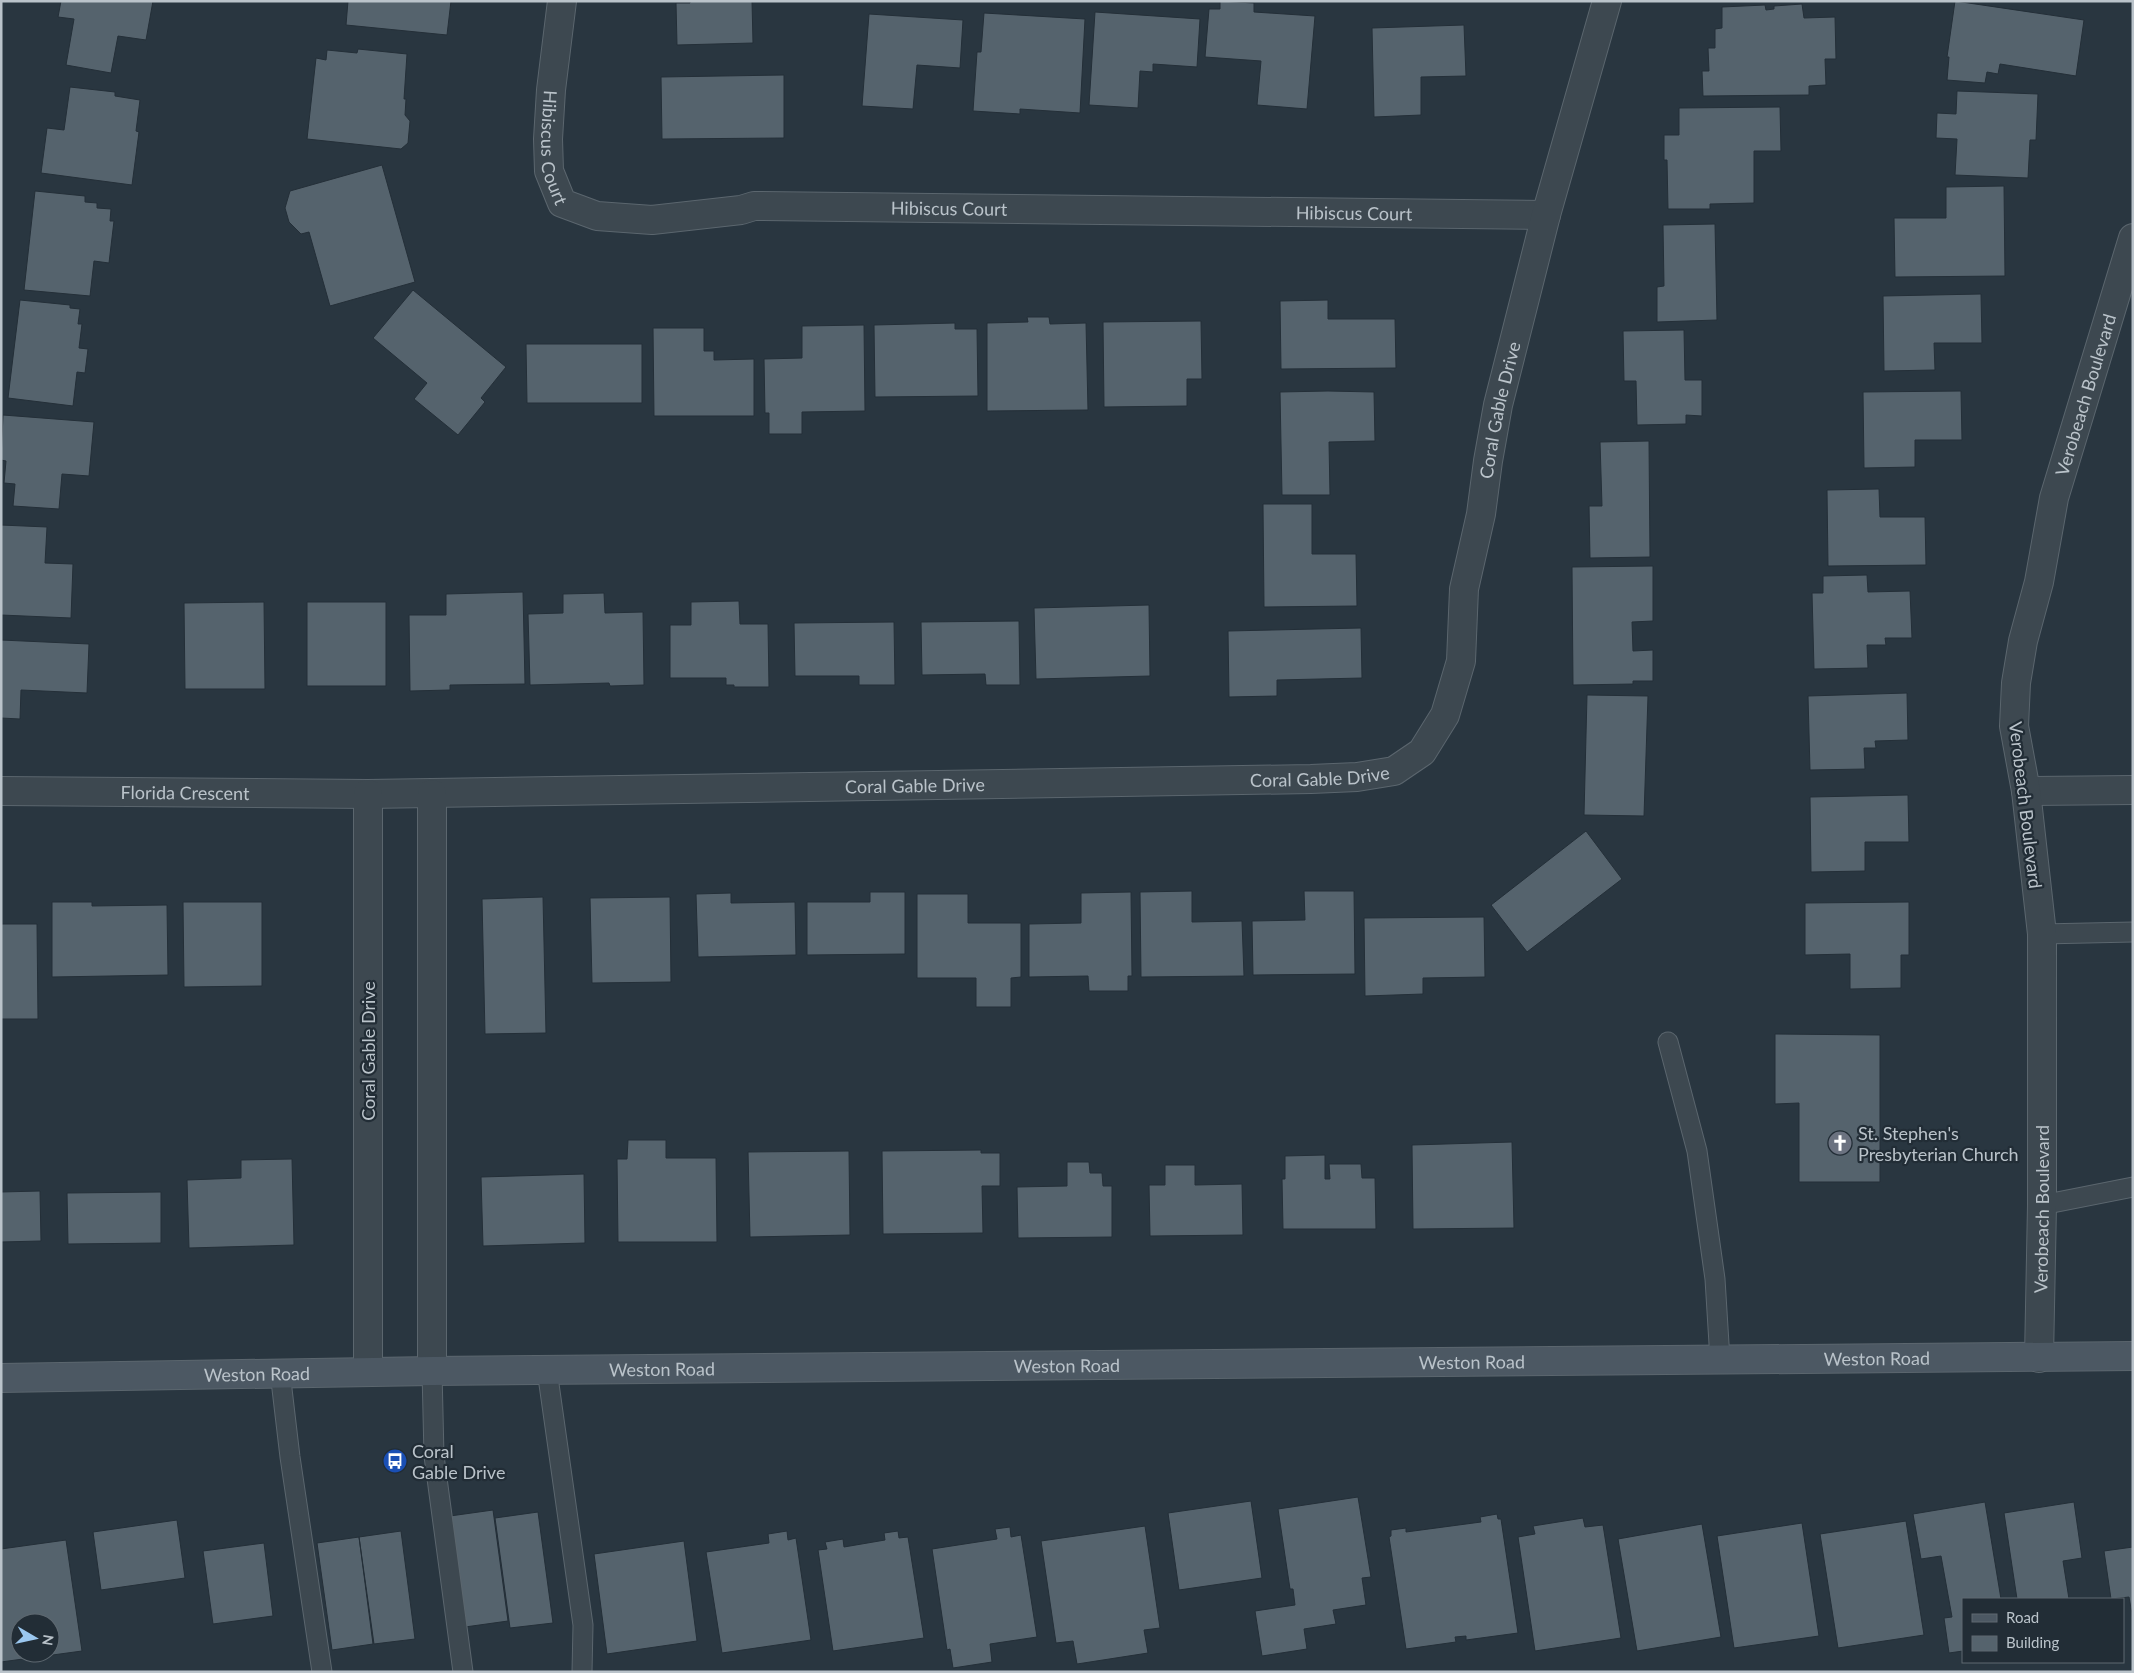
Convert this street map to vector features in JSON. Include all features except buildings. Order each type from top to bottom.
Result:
[{"type":"main road","name":"Weston Road","points":[[1,1378],[432,1370],[2133,1356]]},
{"type":"street","name":"Hibiscus Court","points":[[562,1],[551,90],[549,171],[562,204],[597,216],[652,220],[740,210],[754,206],[1546,214]]},
{"type":"street","name":"Coral Gable Drive","points":[[368,1371],[368,794],[1301,779],[1357,777],[1394,771],[1422,752],[1445,715],[1461,661],[1464,589],[1481,514],[1498,405],[1546,214],[1607,1]]},
{"type":"street","name":"Verobeach Boulevard","points":[[2039,1358],[2042,1205],[2042,934],[2026,791],[2014,726],[2016,683],[2023,641],[2039,582],[2054,498],[2133,238]]},
{"type":"street","points":[[2026,791],[2133,790]]},
{"type":"street","name":"Florida Crescent","points":[[1,791],[368,794]]},
{"type":"street","points":[[432,794],[432,1370]]},
{"type":"lane","points":[[2042,934],[2133,932]]},
{"type":"lane","points":[[1668,1042],[1697,1151],[1714,1279],[1720,1360]]},
{"type":"lane","points":[[2042,1205],[2133,1187]]},
{"type":"lane","points":[[432,1370],[434,1456],[463,1672]]},
{"type":"lane","points":[[547,1370],[583,1625],[582,1672]]},
{"type":"lane","points":[[280,1372],[290,1457],[322,1672]]},
{"type":"place","name":"St. Stephen's Presbyterian Church","points":[[1840,1143]]},
{"type":"place","name":"Coral Gable Drive","points":[[395,1461]]}]
